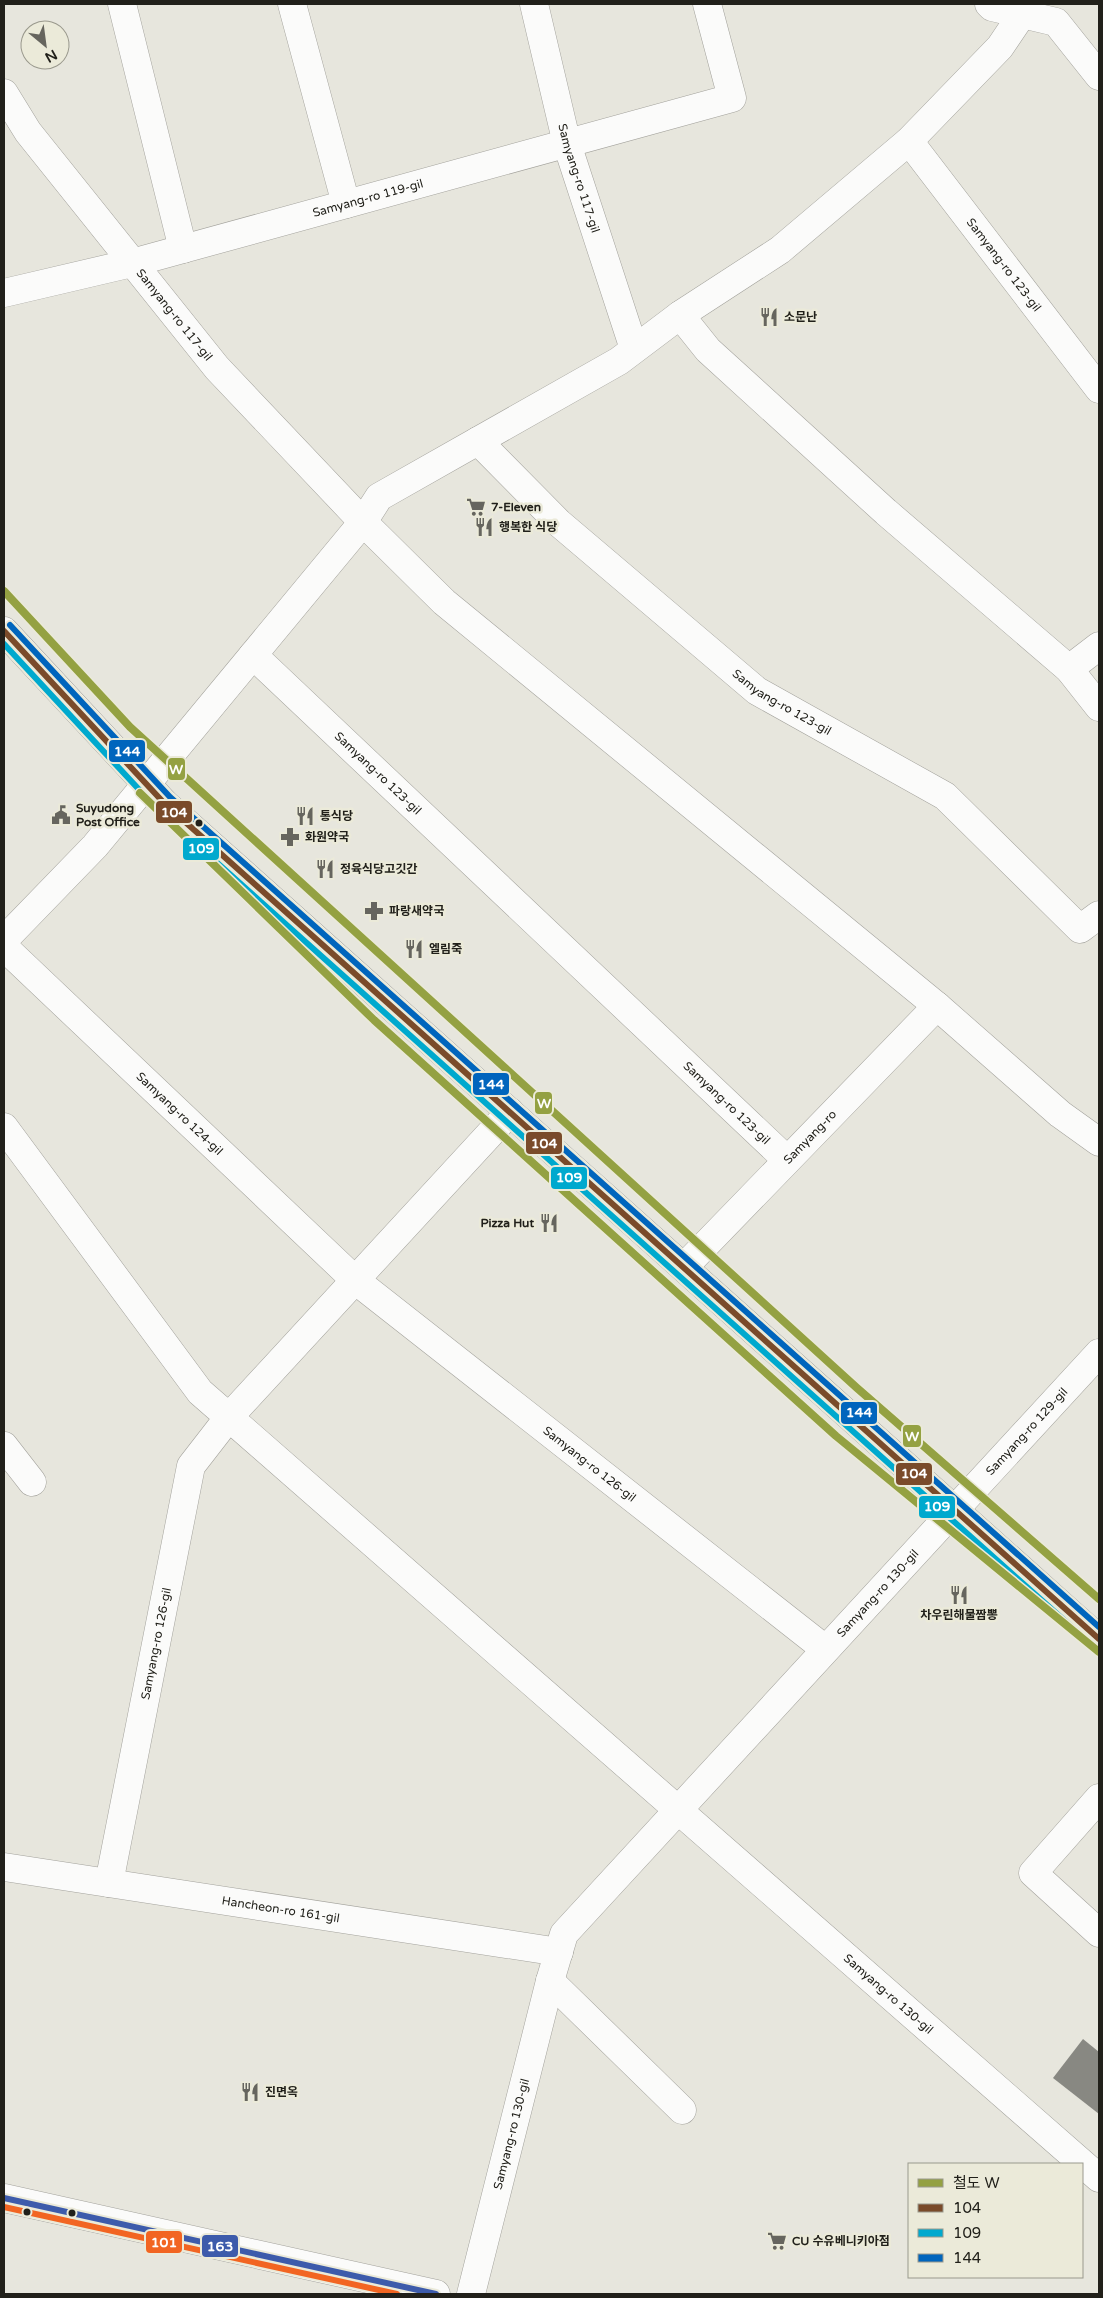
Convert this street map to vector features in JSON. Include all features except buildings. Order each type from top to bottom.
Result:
[{"type":"street","points":[[122,4],[183,248]]},
{"type":"street","points":[[292,4],[346,204]]},
{"type":"street","name":"Samyang-ro 117-gil","points":[[534,4],[567,144],[634,349]]},
{"type":"street","name":"Samyang-ro 119-gil","points":[[4,293],[132,263],[732,98],[707,4]]},
{"type":"street","points":[[989,4],[992,7],[1029,7],[1056,22],[1099,76]]},
{"type":"street","points":[[4,940],[95,846],[363,522],[379,497],[619,360],[680,315],[780,250],[909,141],[1000,47],[1029,7]]},
{"type":"street","name":"Samyang-ro 117-gil","points":[[4,93],[28,132],[217,368],[363,522]]},
{"type":"street","name":"Samyang-ro 123-gil","points":[[909,141],[1099,389]]},
{"type":"street","points":[[680,315],[708,350],[886,512],[1069,669],[1099,707]]},
{"type":"street","name":"Samyang-ro 123-gil","points":[[478,441],[559,523],[757,690],[945,796],[1080,929],[1099,915]]},
{"type":"street","points":[[363,522],[444,602],[937,1006],[1060,1114],[1099,1142]]},
{"type":"street","points":[[4,631],[146,784],[172,809],[1099,1639]]},
{"type":"street","points":[[1069,669],[1099,646]]},
{"type":"street","name":"Samyang-ro 123-gil","points":[[253,655],[787,1160]]},
{"type":"street","name":"Samyang-ro 124-gil","points":[[4,947],[355,1280]]},
{"type":"street","name":"Samyang-ro","points":[[684,1267],[937,1006]]},
{"type":"street","name":"Samyang-ro 126-gil","points":[[109,1883],[191,1466],[229,1417],[510,1112]]},
{"type":"street","points":[[4,1127],[200,1392],[678,1809]]},
{"type":"street","name":"Samyang-ro 126-gil","points":[[355,1280],[825,1649]]},
{"type":"street","name":"Samyang-ro 129-gil","points":[[954,1510],[989,1475],[1099,1353]]},
{"type":"street","points":[[4,1446],[32,1482]]},
{"type":"street","name":"Samyang-ro 130-gil","points":[[471,2294],[550,1981],[564,1934],[954,1510]]},
{"type":"street","points":[[1099,1798],[1033,1873],[1099,1933]]},
{"type":"street","name":"Samyang-ro 130-gil","points":[[678,1809],[1082,2163]]},
{"type":"street","name":"Hancheon-ro 161-gil","points":[[4,1867],[558,1952]]},
{"type":"street","points":[[550,1981],[682,2110]]},
{"type":"street","name":"Samyang-ro 130-gil","points":[[1083,2164],[1099,2178]]},
{"type":"street","points":[[4,2198],[436,2294]]},
{"type":"rail line","name":"W","points":[[4,591],[130,727],[857,1388],[1099,1599]]},
{"type":"rail line","name":"W","points":[[140,793],[374,1020],[836,1436],[1099,1652]]},
{"type":"transit line","name":"144","points":[[10,625],[170,797],[1099,1627]]},
{"type":"transit line","name":"104","points":[[4,631],[164,803],[1099,1639]]},
{"type":"transit line","name":"109","points":[[4,644],[158,810],[1093,1646]]},
{"type":"transit line","name":"163","points":[[4,2198],[436,2294]]},
{"type":"transit line","name":"101","points":[[4,2207],[397,2294]]},
{"type":"place","name":"소문난","points":[[769,317]]},
{"type":"place","name":"7-Eleven","points":[[476,507]]},
{"type":"place","name":"행복한 식당","points":[[484,527]]},
{"type":"place","name":"Suyudong Post Office","points":[[61,815]]},
{"type":"place","name":"통식당","points":[[305,816]]},
{"type":"place","name":"화원약국","points":[[290,837]]},
{"type":"place","name":"정육식당고깃간","points":[[325,869]]},
{"type":"place","name":"파랑새약국","points":[[374,911]]},
{"type":"place","name":"엘림죽","points":[[414,949]]},
{"type":"place","name":"Pizza Hut","points":[[549,1223]]},
{"type":"place","name":"차우린해물짬뽕","points":[[959,1595]]},
{"type":"place","name":"진면옥","points":[[250,2092]]},
{"type":"place","name":"CU 수유베니키아점","points":[[777,2241]]}]
